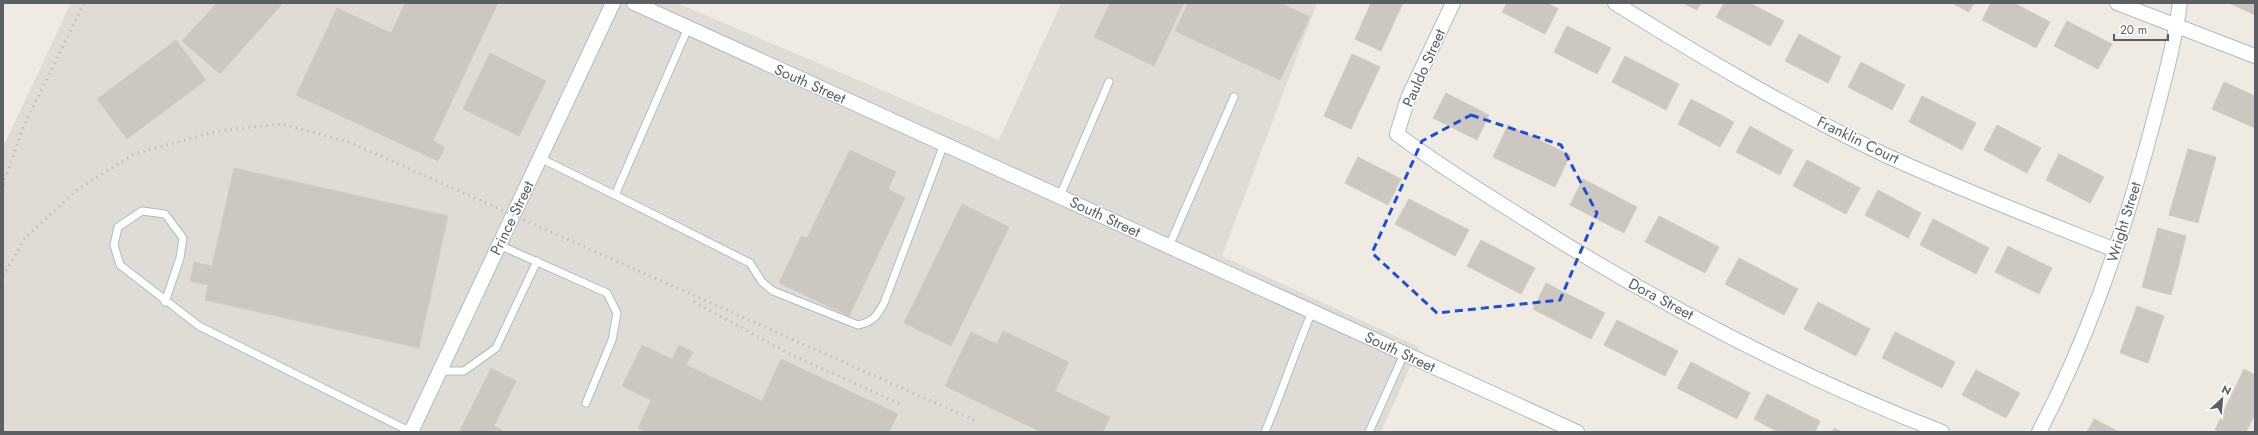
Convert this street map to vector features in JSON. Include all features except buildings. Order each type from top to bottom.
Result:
[{"type":"street","name":"Prince Street","points":[[411,432],[613,3]]},
{"type":"street","name":"South Street","points":[[634,3],[1577,432]]},
{"type":"street","name":"Pauldo Street","points":[[1397,134],[1408,98],[1453,3]]},
{"type":"street","name":"Franklin Court","points":[[1615,3],[1734,77],[1870,147],[1980,197],[2115,250]]},
{"type":"street","points":[[2117,3],[2255,56]]},
{"type":"street","name":"Wright Street","points":[[2039,432],[2083,340],[2125,222],[2153,122],[2177,26],[2180,3]]},
{"type":"street","name":"Dora Street","points":[[1397,134],[1426,157],[1572,250],[1628,282],[1798,369],[1908,419],[1942,432]]},
{"type":"lane","points":[[615,195],[688,28]]},
{"type":"lane","points":[[1060,196],[1109,82]]},
{"type":"lane","points":[[1169,246],[1234,97]]},
{"type":"lane","points":[[540,158],[750,263],[762,282],[773,291],[858,325],[870,323],[876,317],[884,303],[944,144]]},
{"type":"lane","points":[[165,302],[180,258],[183,238],[165,214],[142,211],[118,227],[114,245],[120,265],[165,302],[199,326],[411,432]]},
{"type":"lane","points":[[499,245],[607,293],[617,313],[612,340],[586,403]]},
{"type":"lane","points":[[439,371],[464,371],[496,348],[537,261]]},
{"type":"lane","points":[[1265,432],[1281,393],[1294,352],[1312,312]]},
{"type":"lane","points":[[1369,432],[1404,354]]},
{"type":"highlighted area","points":[[1471,115],[1561,145],[1597,213],[1560,300],[1437,313],[1372,253],[1422,141]]},
{"type":"shaded area","points":[[71,3],[677,3],[999,140],[1061,3],[1317,3],[1222,256],[1419,347],[1381,432],[3,432],[3,281],[5,282],[3,266],[3,147]]},
{"type":"railway","points":[[3,185],[23,128],[84,3]]},
{"type":"railway","points":[[3,276],[26,237],[78,189],[134,154],[218,131],[281,124],[349,142],[976,421]]},
{"type":"railway","points":[[694,302],[788,353],[900,404]]}]
